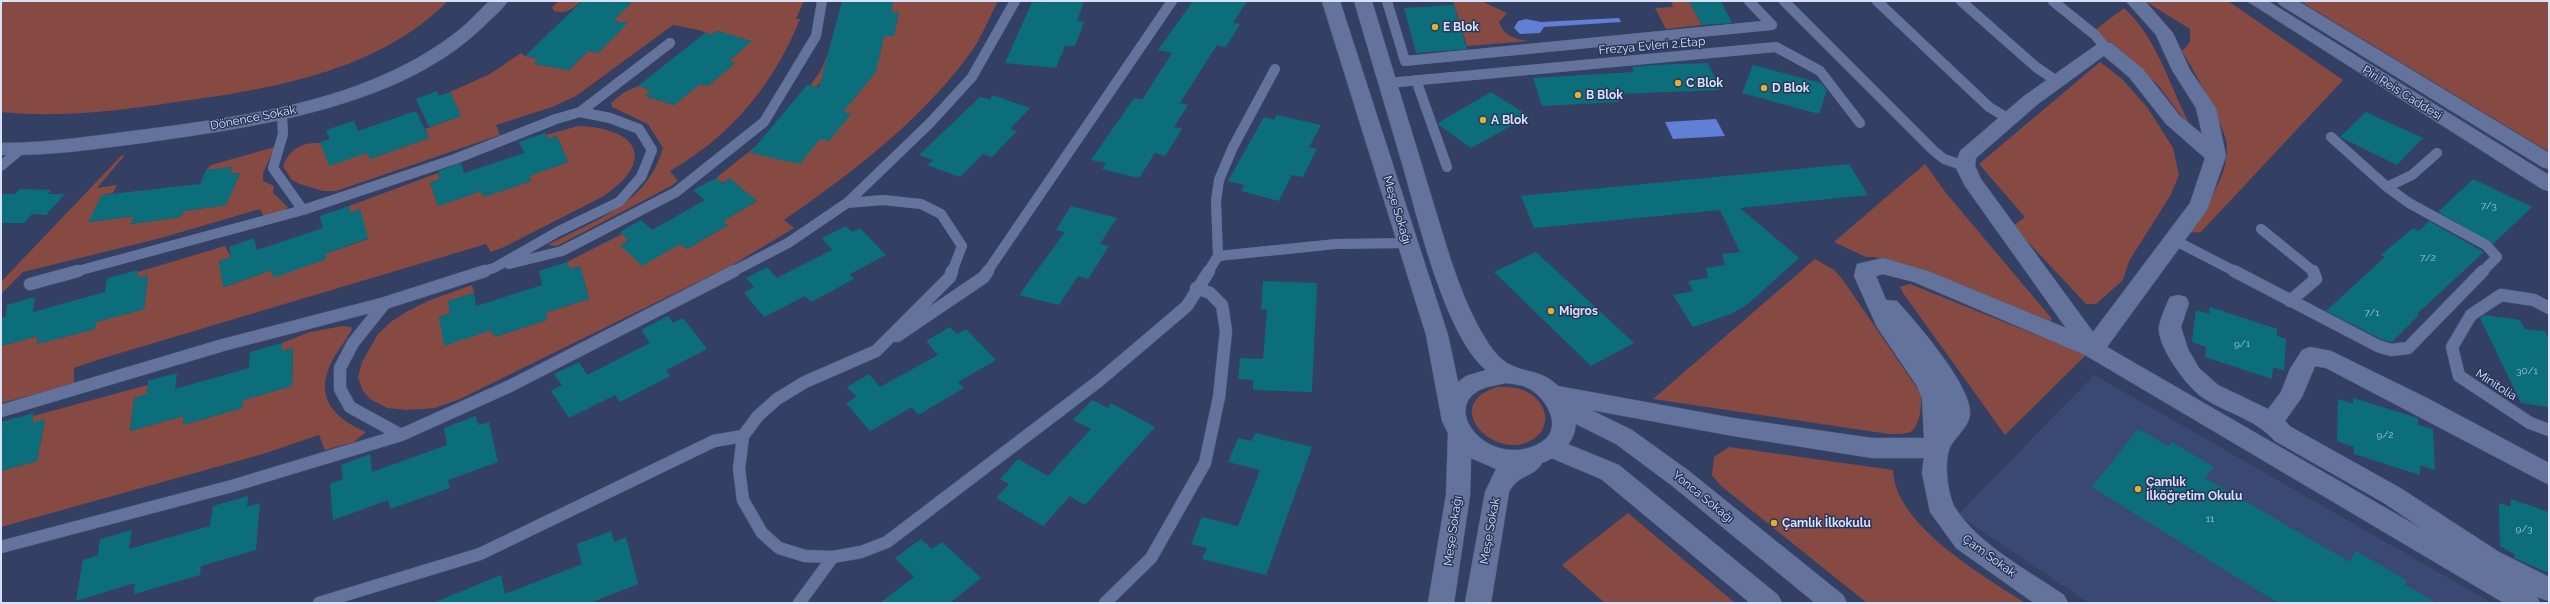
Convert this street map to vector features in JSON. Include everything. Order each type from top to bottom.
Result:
[{"type":"street","name":"Dönence Sokak","points":[[1,149],[20,150],[181,132],[282,115],[378,84],[438,54],[488,15],[499,1]]},
{"type":"street","name":"Meşe Sokağı","points":[[1331,1],[1437,335],[1456,428],[1458,495],[1442,603]]},
{"type":"street","points":[[1363,1],[1439,255],[1460,312],[1483,356],[1506,374]]},
{"type":"street","points":[[2093,349],[2200,205],[2216,156],[2206,108],[2181,70],[2164,33],[2135,1]]},
{"type":"street","name":"Piri Reis Caddesi","points":[[2256,1],[2549,184]]},
{"type":"street","name":"Piri Reis Caddesi","points":[[2286,1],[2549,162]]},
{"type":"street","points":[[2216,156],[2173,120],[2136,73],[2104,47],[2056,80],[2009,120],[1967,156],[1965,166],[1972,180],[2093,349],[2387,507],[2549,590]]},
{"type":"street","name":"Çam Sokak","points":[[2055,603],[1965,540],[1953,527],[1943,512],[1937,493],[1934,473],[1937,448],[1934,398],[1929,387],[1885,322],[1873,291],[1865,276],[1865,268],[1883,266],[1904,270],[2093,349]]},
{"type":"street","points":[[2178,303],[2170,327],[2177,350],[2191,374],[2210,391],[2271,421],[2283,434],[2527,603]]},
{"type":"street","points":[[2271,421],[2282,410],[2292,394],[2302,364],[2310,356],[2331,360],[2420,404],[2549,475]]},
{"type":"street","points":[[1506,374],[1523,377],[1539,384],[1556,400],[1564,421],[1562,435],[1546,452],[1523,461],[1504,461],[1486,456],[1471,447],[1456,428],[1453,406],[1460,392],[1472,382],[1488,376],[1506,374]]},
{"type":"street","points":[[1556,400],[1660,414],[1872,448],[1937,448]]},
{"type":"street","name":"Yonca Sokağı","points":[[1556,400],[1624,437],[1680,478],[1834,603]]},
{"type":"street","points":[[1546,452],[1610,472],[1769,603]]},
{"type":"street","name":"Meşe Sokak","points":[[1478,603],[1497,492],[1505,475],[1546,452]]},
{"type":"lane","points":[[1,411],[224,345],[385,302],[494,268],[562,251],[676,192],[764,122],[816,36],[822,1]]},
{"type":"lane","points":[[1,547],[232,486],[401,435],[510,386],[788,243],[847,203],[930,123],[972,77],[1015,1]]},
{"type":"lane","points":[[1172,1],[984,277],[876,351],[805,382],[777,399],[758,416],[743,436],[739,469],[743,500],[762,533],[779,548],[805,556],[833,557],[861,552],[887,542],[1100,380],[1187,306],[1196,288],[1218,256],[1216,202],[1218,180],[1233,147],[1275,69]]},
{"type":"lane","points":[[1387,1],[1405,61],[1772,25],[1749,1]]},
{"type":"lane","points":[[1784,1],[1933,150],[1944,159],[1965,166]]},
{"type":"lane","points":[[1877,1],[1989,107],[2009,120]]},
{"type":"lane","points":[[1961,1],[2036,67],[2056,80]]},
{"type":"lane","points":[[2053,1],[2090,31],[2104,47]]},
{"type":"lane","points":[[30,284],[303,210],[456,159],[556,119],[580,112],[670,43]]},
{"type":"lane","name":"Frezya Evleri 2.Etap","points":[[1388,83],[1776,47],[1820,71],[1860,123]]},
{"type":"lane","points":[[1416,80],[1447,167]]},
{"type":"lane","points":[[494,268],[619,202],[641,177],[652,150],[639,129],[610,118],[580,112]]},
{"type":"lane","points":[[282,115],[283,134],[273,168],[303,210]]},
{"type":"lane","points":[[2174,240],[2378,346],[2401,350],[2408,348],[2497,257],[2491,248],[2433,218],[2387,187],[2331,137]]},
{"type":"lane","points":[[1,166],[20,150]]},
{"type":"lane","points":[[2387,187],[2412,175],[2437,153]]},
{"type":"lane","points":[[847,203],[883,200],[921,204],[941,214],[962,246],[950,277],[876,351]]},
{"type":"lane","points":[[2261,229],[2314,272],[2316,278],[2290,300]]},
{"type":"lane","points":[[1218,256],[1349,242],[1374,241],[1408,243]]},
{"type":"lane","points":[[1105,603],[1151,558],[1205,463],[1218,397],[1226,331],[1222,305],[1210,293],[1196,288]]},
{"type":"lane","name":"Minitolia","points":[[2549,308],[2534,300],[2501,294],[2471,315],[2452,347],[2459,376],[2530,423],[2549,430]]},
{"type":"lane","points":[[385,302],[353,343],[340,368],[340,389],[350,406],[401,435]]},
{"type":"lane","points":[[319,603],[480,554],[714,441],[743,436]]},
{"type":"lane","points":[[799,603],[833,557]]},
{"type":"shaded area","points":[[1,1],[448,1],[420,25],[389,45],[356,61],[285,83],[212,97],[111,111],[67,114],[23,114],[1,112]]},
{"type":"shaded area","points":[[559,1],[581,1],[575,7],[565,12],[554,11],[552,7]]},
{"type":"shaded area","points":[[624,1],[804,1],[796,19],[800,19],[789,43],[764,86],[731,125],[712,142],[670,171],[678,181],[557,246],[548,245],[601,218],[618,208],[632,197],[645,184],[655,167],[663,148],[648,124],[612,107],[611,103],[623,93],[638,86],[651,90],[645,96],[674,105],[700,84],[708,86],[735,63],[729,61],[751,41],[717,31],[711,35],[699,30],[673,25],[576,96],[552,107],[496,125],[500,135],[336,191],[323,191],[300,184],[292,180],[283,166],[289,155],[298,147],[308,144],[331,144],[344,147],[367,153],[370,159],[429,138],[425,129],[461,116],[450,92],[490,74],[521,53],[525,56],[538,59],[534,64],[569,70],[588,51],[598,53],[627,23],[613,21],[631,3]]},
{"type":"shaded area","points":[[893,1],[998,1],[973,49],[949,80],[928,103],[883,145],[835,184],[784,220],[794,228],[734,264],[460,399],[435,408],[407,410],[387,408],[370,399],[363,391],[358,378],[362,362],[378,334],[392,321],[428,301],[472,285],[474,293],[448,301],[450,313],[439,317],[444,342],[492,330],[494,337],[547,320],[545,313],[589,299],[580,266],[570,269],[567,262],[622,234],[629,240],[621,245],[680,244],[687,249],[728,225],[723,221],[757,201],[730,179],[722,183],[716,178],[755,147],[769,150],[820,139],[851,114],[843,112],[860,91],[821,82],[816,87],[810,86],[821,70],[828,54],[843,59],[879,58],[884,36],[894,35],[899,12],[891,12]]},
{"type":"shaded area","points":[[1453,1],[1481,1],[1507,13],[1499,22],[1504,31],[1514,38],[1528,41],[1467,46]]},
{"type":"shaded area","points":[[1671,1],[1689,1],[1702,25],[1666,29],[1655,8],[1673,7]]},
{"type":"shaded area","points":[[2145,1],[2228,1],[2343,80],[2201,232],[2185,233],[2214,193],[2224,170],[2227,146],[2221,127],[2208,98],[2182,51],[2190,42],[2190,29]]},
{"type":"shaded area","points":[[2300,1],[2549,1],[2549,152]]},
{"type":"shaded area","points":[[2124,8],[2136,21],[2155,50],[2193,131],[2158,85],[2131,60],[2094,31]]},
{"type":"shaded area","points":[[2100,62],[2122,79],[2147,107],[2173,148],[2179,175],[2170,196],[2129,261],[2123,280],[2096,304],[2086,304],[2013,226],[2025,217],[1979,164]]},
{"type":"shaded area","points":[[578,126],[599,128],[615,133],[627,140],[634,149],[635,159],[630,171],[619,184],[602,197],[504,247],[491,252],[486,244],[100,359],[74,368],[74,384],[1,403],[1,346],[38,336],[37,344],[95,329],[96,322],[144,309],[148,275],[137,278],[138,272],[225,246],[231,257],[219,261],[224,287],[272,270],[273,277],[326,259],[325,254],[368,239],[360,210],[350,213],[349,206],[438,173],[440,179],[430,183],[438,206],[481,191],[483,197],[531,181],[529,176],[568,162],[557,136],[548,139],[546,135]]},
{"type":"shaded area","points":[[275,147],[263,173],[263,181],[274,186],[273,193],[288,207],[284,211],[265,218],[260,209],[161,238],[23,272],[1,294],[1,282],[121,156],[125,155],[97,188],[117,185],[113,193],[102,195],[89,222],[134,216],[131,224],[181,217],[184,211],[226,205],[240,173],[230,174],[233,167],[206,170],[211,165]]},
{"type":"shaded area","points":[[1925,164],[1946,193],[2052,319],[2050,322],[1929,274],[1875,257],[1866,257],[1834,242]]},
{"type":"shaded area","points":[[1815,259],[1834,270],[1843,280],[1921,394],[1918,422],[1912,431],[1908,433],[1889,434],[1653,399]]},
{"type":"shaded area","points":[[1910,284],[2086,355],[2005,435],[1903,293],[1900,287]]},
{"type":"shaded area","points":[[343,326],[351,327],[352,329],[331,363],[326,375],[325,387],[326,397],[330,406],[337,414],[345,421],[366,432],[354,442],[325,450],[319,435],[263,454],[1,527],[1,471],[37,461],[45,420],[32,423],[33,416],[148,385],[147,394],[134,398],[130,431],[184,416],[183,425],[242,408],[243,400],[292,386],[293,348],[282,351],[282,343],[310,332]]},
{"type":"shaded area","name":"Çamlık İlköğretim Okulu","points":[[2094,375],[2492,603],[2089,603],[1958,515]]},
{"type":"shaded area","points":[[1497,387],[1517,388],[1529,393],[1540,403],[1544,410],[1545,423],[1543,429],[1532,440],[1517,445],[1503,444],[1489,438],[1479,428],[1473,417],[1473,406],[1480,395]]},
{"type":"shaded area","points":[[1729,447],[1893,470],[1898,491],[1909,510],[1925,529],[1944,547],[1965,563],[2025,603],[1867,603],[1720,485],[1712,475],[1714,457]]},
{"type":"shaded area","points":[[1628,513],[1735,603],[1605,603],[1562,565]]},
{"type":"water","points":[[1619,18],[1621,22],[1544,27],[1540,33],[1520,34],[1514,28],[1518,21],[1526,19],[1541,22]]},
{"type":"water","points":[[1716,119],[1725,136],[1673,139],[1665,122]]},
{"type":"building","points":[[582,1],[633,1],[613,21],[628,23],[598,53],[588,51],[569,70],[534,64],[538,59],[525,56]]},
{"type":"building","points":[[842,1],[893,1],[891,12],[899,12],[894,36],[884,36],[876,72],[843,112],[851,114],[829,141],[820,139],[800,164],[750,153],[807,85],[819,87]]},
{"type":"building","points":[[1042,1],[1084,1],[1077,21],[1084,22],[1075,46],[1065,46],[1056,68],[1005,63],[1032,2],[1041,3]]},
{"type":"building","points":[[1193,1],[1247,1],[1233,23],[1240,24],[1226,47],[1217,45],[1180,103],[1188,105],[1174,127],[1182,129],[1165,156],[1155,153],[1139,178],[1102,169],[1106,163],[1091,160],[1134,98],[1142,100],[1172,53],[1158,50]]},
{"type":"building","points":[[1689,1],[1721,1],[1732,23],[1702,25]]},
{"type":"building","name":"E Blok","points":[[1454,5],[1467,49],[1416,53],[1404,8]]},
{"type":"building","points":[[717,31],[752,41],[729,61],[735,63],[708,86],[700,84],[674,105],[645,96],[651,90],[638,86],[705,33],[711,35]]},
{"type":"building","points":[[1708,63],[1720,90],[1616,94],[1619,102],[1542,106],[1533,78],[1634,72],[1632,67]]},
{"type":"building","name":"D Blok","points":[[1753,65],[1821,83],[1827,90],[1819,114],[1742,93]]},
{"type":"building","points":[[437,91],[439,96],[450,92],[461,116],[429,127],[416,99]]},
{"type":"building","name":"A Blok","points":[[1491,92],[1529,116],[1471,148],[1439,125],[1438,123]]},
{"type":"building","points":[[992,95],[1030,108],[1010,129],[1017,131],[992,157],[983,154],[960,177],[927,165],[933,160],[919,155],[980,97],[990,100]]},
{"type":"building","points":[[416,111],[429,138],[370,159],[367,153],[329,166],[320,142],[330,139],[326,130],[354,121],[358,131]]},
{"type":"building","points":[[2366,112],[2423,138],[2397,165],[2340,137]]},
{"type":"building","points":[[1277,115],[1321,125],[1309,147],[1317,149],[1303,177],[1292,175],[1279,201],[1241,191],[1244,185],[1228,181],[1264,117],[1274,120]]},
{"type":"building","points":[[545,133],[548,139],[557,136],[568,162],[529,176],[531,181],[483,197],[481,191],[438,206],[430,182],[440,179],[438,171],[461,163],[464,173],[524,153],[519,142]]},
{"type":"building","points":[[1849,164],[1868,195],[1740,208],[1799,258],[1748,304],[1731,314],[1693,327],[1673,295],[1693,291],[1688,281],[1708,278],[1706,268],[1725,265],[1722,254],[1740,252],[1720,210],[1534,228],[1521,196]]},
{"type":"building","points":[[233,167],[230,174],[240,173],[226,205],[184,211],[181,217],[130,224],[134,216],[88,222],[102,195],[200,184],[206,170]]},
{"type":"building","points":[[716,178],[723,184],[729,178],[757,201],[723,221],[728,225],[687,249],[680,244],[642,266],[620,245],[629,241],[620,232],[641,220],[652,230],[705,200],[693,190]]},
{"type":"building","points":[[2473,179],[2532,207],[2493,244],[2438,212]]},
{"type":"building","points":[[20,189],[51,190],[48,194],[65,194],[46,215],[32,214],[24,223],[1,223],[1,194],[15,194]]},
{"type":"building","points":[[349,206],[350,213],[360,209],[368,238],[325,254],[326,259],[273,278],[272,270],[223,287],[219,261],[231,257],[229,247],[254,238],[257,250],[323,228],[320,216]]},
{"type":"building","points":[[1071,206],[1117,218],[1100,244],[1109,246],[1088,279],[1078,276],[1059,305],[1019,295],[1065,232],[1056,230]]},
{"type":"building","points":[[2429,221],[2484,252],[2417,314],[2419,315],[2392,342],[2381,339],[2326,311],[2385,257],[2381,255],[2413,228],[2419,231]]},
{"type":"building","points":[[846,226],[852,232],[860,228],[886,255],[850,274],[854,279],[811,302],[805,296],[764,317],[744,293],[754,287],[746,278],[767,267],[777,278],[832,250],[822,238]]},
{"type":"building","points":[[1536,252],[1634,343],[1591,366],[1494,272]]},
{"type":"building","points":[[567,262],[570,269],[580,266],[589,299],[545,313],[547,320],[494,337],[492,330],[444,346],[439,317],[450,313],[448,301],[474,293],[476,306],[542,285],[539,271]]},
{"type":"building","points":[[138,270],[137,278],[148,275],[144,309],[96,322],[95,329],[37,344],[38,336],[1,346],[1,318],[6,316],[7,305],[35,297],[33,312],[105,292],[107,278]]},
{"type":"building","points":[[1263,281],[1317,283],[1312,392],[1253,390],[1253,380],[1238,379],[1240,358],[1263,359],[1267,310],[1261,309]]},
{"type":"building","points":[[2210,307],[2277,329],[2277,336],[2286,339],[2284,371],[2273,367],[2272,379],[2205,357],[2206,347],[2192,342],[2196,310],[2209,314]]},
{"type":"building","points":[[2485,315],[2520,320],[2525,329],[2545,331],[2549,339],[2549,407],[2521,403],[2480,318]]},
{"type":"building","points":[[668,316],[673,323],[683,318],[707,349],[666,370],[670,376],[620,402],[615,395],[569,418],[551,391],[562,385],[554,374],[579,362],[587,375],[650,343],[641,330]]},
{"type":"building","points":[[950,327],[957,334],[966,329],[996,360],[958,382],[964,388],[918,415],[912,407],[870,431],[846,403],[857,397],[847,387],[869,374],[880,387],[938,355],[926,341]]},
{"type":"building","points":[[282,343],[282,351],[293,348],[292,386],[243,400],[242,408],[183,425],[184,416],[130,431],[134,398],[147,394],[148,381],[177,373],[175,389],[249,368],[250,352]]},
{"type":"building","points":[[2353,398],[2418,418],[2418,425],[2433,429],[2435,470],[2420,465],[2420,475],[2354,454],[2354,447],[2337,441],[2338,399],[2353,404]]},
{"type":"building","points":[[1092,400],[1108,408],[1111,403],[1155,427],[1085,505],[1070,496],[1043,526],[996,498],[1009,484],[1000,479],[1018,459],[1048,476],[1091,429],[1073,420]]},
{"type":"building","points":[[34,413],[32,423],[45,419],[37,461],[1,471],[1,422]]},
{"type":"building","points":[[476,416],[478,425],[489,422],[498,462],[448,480],[450,488],[390,509],[388,500],[333,520],[330,484],[343,479],[341,465],[370,454],[372,472],[447,445],[444,428]]},
{"type":"building","points":[[2138,429],[2169,446],[2172,442],[2214,467],[2205,478],[2350,562],[2356,551],[2406,580],[2405,585],[2437,603],[2278,603],[2092,487]]},
{"type":"building","points":[[1255,433],[1312,447],[1266,575],[1202,559],[1207,548],[1191,544],[1202,517],[1238,526],[1260,470],[1228,462],[1238,438],[1252,441]]},
{"type":"building","points":[[248,496],[247,507],[260,503],[256,550],[201,566],[200,575],[134,594],[135,583],[76,601],[83,560],[98,555],[100,539],[132,530],[129,549],[210,526],[213,506]]},
{"type":"building","points":[[2511,499],[2549,512],[2549,573],[2514,558],[2514,554],[2500,546],[2499,503],[2511,507]]},
{"type":"building","points":[[611,531],[614,542],[626,537],[638,584],[590,603],[433,603],[501,575],[505,594],[582,564],[577,544]]},
{"type":"building","points":[[921,539],[932,549],[942,542],[981,578],[950,603],[880,603],[914,577],[895,558]]},
{"type":"place","name":"E Blok","points":[[1435,27]]},
{"type":"place","name":"C Blok","points":[[1678,83]]},
{"type":"place","name":"D Blok","points":[[1764,88]]},
{"type":"place","name":"B Blok","points":[[1578,95]]},
{"type":"place","name":"A Blok","points":[[1483,120]]},
{"type":"place","name":"Migros","points":[[1551,311]]},
{"type":"place","name":"Çamlık İlköğretim Okulu","points":[[2138,489]]},
{"type":"place","name":"Çamlık İlkokulu","points":[[1774,523]]}]
